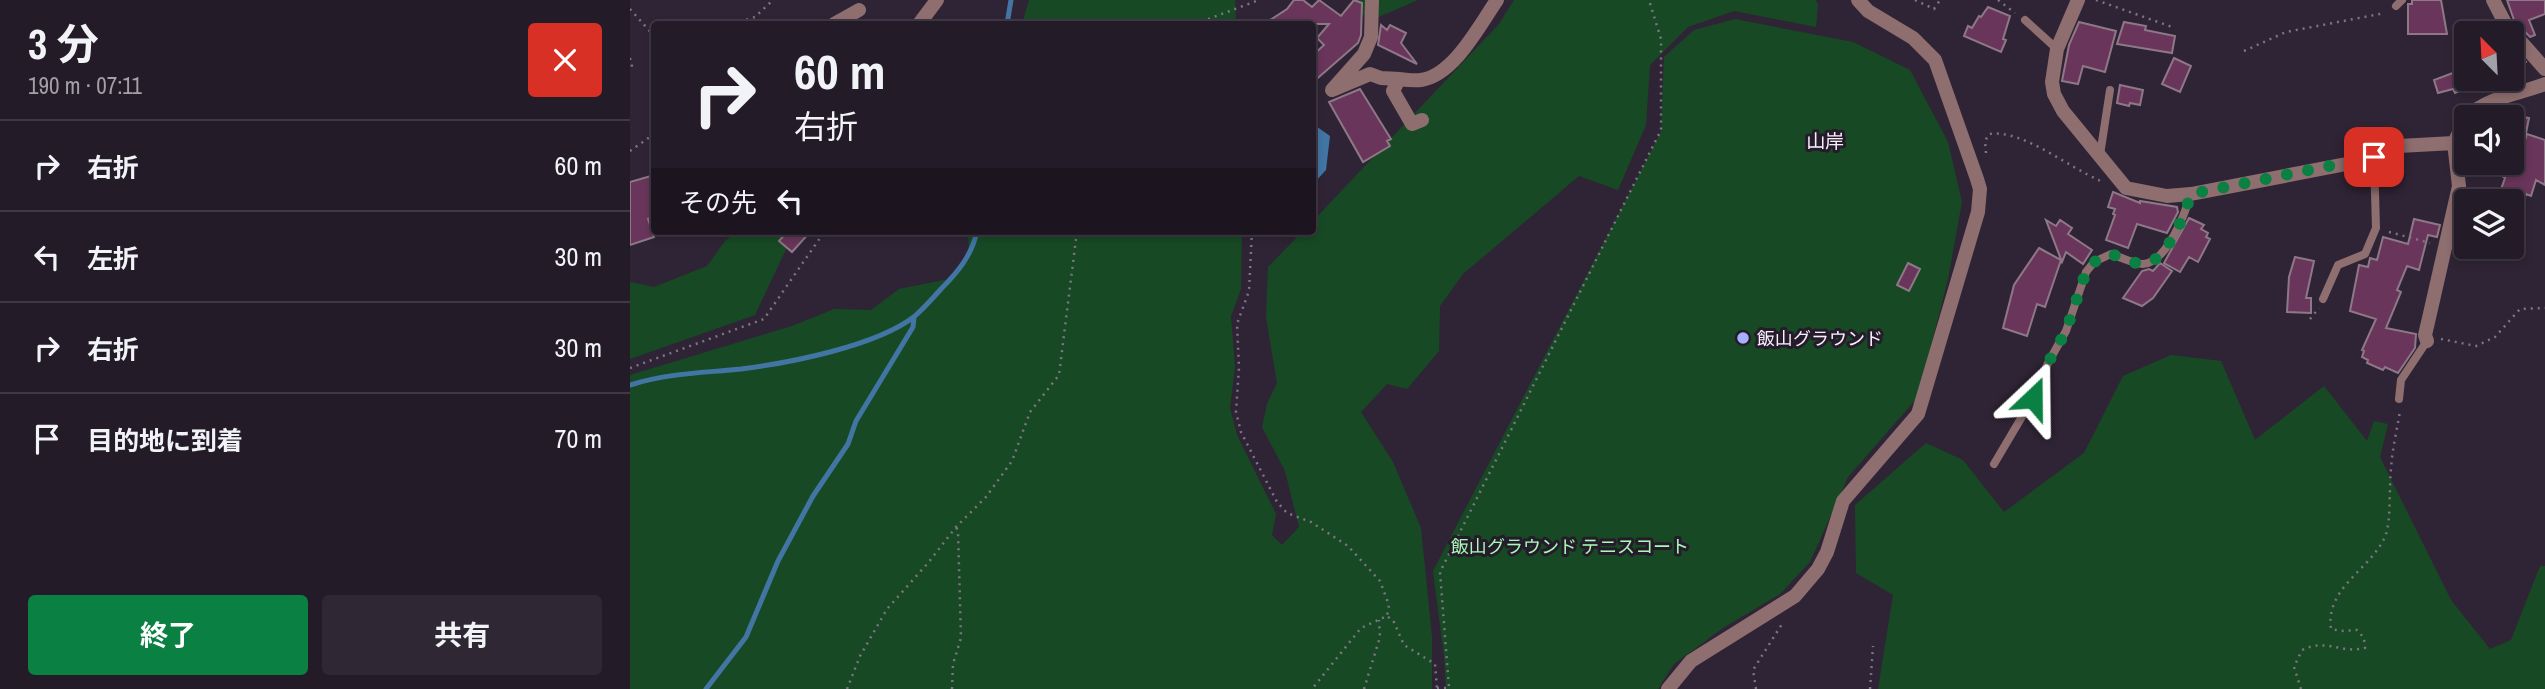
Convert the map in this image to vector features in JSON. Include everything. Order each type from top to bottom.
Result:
[{"type":"street","points":[[921,21],[937,0]]},
{"type":"street","points":[[1372,0],[1371,37],[1364,54],[1332,90],[1370,75],[1420,80],[1436,76],[1450,67],[1497,0]]},
{"type":"street","points":[[1668,689],[1691,661],[1795,596],[1818,569],[1827,552],[1843,501],[1918,414],[1978,212],[1978,179],[1936,60],[1913,38],[1868,11],[1858,0]]},
{"type":"street","points":[[2078,0],[2057,49],[2052,82],[2054,94],[2063,111],[2126,188],[2167,196],[2191,194],[2374,157],[2399,145],[2454,143]]},
{"type":"street","points":[[2493,0],[2506,25],[2545,69]]},
{"type":"street","points":[[839,21],[859,10]]},
{"type":"street","points":[[1401,79],[1392,91],[1412,124],[1422,120]]},
{"type":"street","points":[[2484,105],[2545,84]]},
{"type":"street","points":[[2426,338],[2459,186],[2458,175]]},
{"type":"lane","points":[[2025,20],[2057,49]]},
{"type":"lane","points":[[2100,155],[2110,90]]},
{"type":"lane","points":[[2323,299],[2338,265],[2365,254],[2376,228],[2374,157]]},
{"type":"lane","points":[[1994,464],[2033,398],[2066,331],[2086,272],[2094,262],[2111,254],[2143,264],[2157,259],[2182,223],[2191,194]]},
{"type":"lane","points":[[2399,399],[2401,380],[2426,338]]},
{"type":"path","points":[[744,21],[755,18],[773,0]]},
{"type":"path","points":[[1203,21],[1259,0]]},
{"type":"path","points":[[1312,689],[1361,628],[1387,617],[1393,620],[1404,645],[1435,664],[1437,689],[1449,688],[1440,572],[1661,130],[1661,39],[1649,0]]},
{"type":"path","points":[[1915,0],[1934,9],[1940,0]]},
{"type":"path","points":[[1998,0],[2025,20]]},
{"type":"path","points":[[2096,0],[2175,28]]},
{"type":"path","points":[[2244,51],[2286,32],[2387,12],[2399,3]]},
{"type":"path","points":[[630,9],[651,33]]},
{"type":"path","points":[[630,20],[635,16]]},
{"type":"path","points":[[630,58],[630,70]]},
{"type":"path","points":[[1986,164],[1985,141],[1989,134],[2000,133],[2030,143],[2080,173],[2109,185],[2117,187],[2123,184]]},
{"type":"path","points":[[630,151],[651,136]]},
{"type":"path","points":[[2376,228],[2445,247]]},
{"type":"path","points":[[630,368],[764,319],[823,235]]},
{"type":"path","points":[[847,689],[860,656],[887,609],[956,527],[986,497],[1012,461],[1030,412],[1059,375],[1076,235]]},
{"type":"path","points":[[1252,235],[1249,291],[1240,309],[1237,324],[1239,368],[1236,412],[1241,432],[1277,502],[1287,513],[1311,522],[1348,547],[1380,581],[1389,605],[1387,617]]},
{"type":"path","points":[[2426,338],[2476,346],[2495,337],[2520,309],[2545,308]]},
{"type":"path","points":[[2301,689],[2294,667],[2302,650],[2316,643],[2354,650],[2365,648],[2364,638],[2357,629],[2331,629],[2330,620],[2340,589],[2372,556],[2386,533],[2391,468],[2401,402],[2399,399]]},
{"type":"path","points":[[952,689],[953,664],[961,638],[956,527]]},
{"type":"path","points":[[1756,689],[1752,670],[1788,615]]},
{"type":"path","points":[[1364,689],[1380,637],[1379,620]]},
{"type":"path","points":[[1870,689],[1873,646]]},
{"type":"green space","points":[[1029,0],[1235,0],[1236,21],[1023,21]]},
{"type":"green space","points":[[1356,0],[1418,0],[1367,22]]},
{"type":"green space","points":[[1514,0],[1815,0],[1818,4],[1816,27],[1734,11],[1688,27],[1650,65],[1646,125],[1618,190],[1579,176],[1463,274],[1440,306],[1439,351],[1407,389],[1387,384],[1361,412],[1393,462],[1421,528],[1432,637],[1432,689],[630,689],[630,375],[792,326],[834,309],[871,310],[899,289],[949,279],[969,260],[968,235],[1242,235],[1241,289],[1231,316],[1235,367],[1230,408],[1237,435],[1276,514],[1272,535],[1282,545],[1299,527],[1285,471],[1262,427],[1267,404],[1277,383],[1266,317],[1268,267],[1299,235],[1316,235],[1316,218],[1499,24]]},
{"type":"green space","name":"飯山グラウンド","points":[[1735,19],[1853,42],[1910,70],[1948,142],[1962,202],[1948,279],[1918,397],[1848,477],[1810,562],[1780,594],[1723,628],[1674,664],[1658,689],[1446,689],[1433,571],[1661,132],[1664,57],[1694,30]]},
{"type":"green space","points":[[733,235],[782,235],[787,247],[755,315],[630,359],[630,282],[654,287],[707,266],[725,241]]},
{"type":"green space","points":[[2171,355],[2221,361],[2255,440],[2324,386],[2367,441],[2374,421],[2388,424],[2380,457],[2451,600],[2490,649],[2511,640],[2540,566],[2545,566],[2545,689],[1878,689],[1893,595],[1856,573],[1855,505],[1926,443],[1963,460],[2004,512],[2084,453],[2123,376]]},
{"type":"water","points":[[1316,126],[1330,136],[1326,170],[1316,181]]},
{"type":"building","points":[[1294,0],[1303,0],[1312,7],[1319,0],[1341,16],[1354,0],[1362,3],[1361,35],[1358,43],[1316,80],[1316,52],[1324,45],[1317,38],[1329,24],[1316,24],[1316,21],[1269,21],[1287,9]]},
{"type":"building","points":[[2412,0],[2441,0],[2447,34],[2408,34],[2408,4],[2412,4]]},
{"type":"building","points":[[2507,0],[2545,0],[2545,14],[2529,20],[2535,35],[2530,37],[2524,31],[2524,21],[2514,20]]},
{"type":"building","points":[[1988,7],[2010,16],[2001,52],[1964,36],[1968,26],[1972,28]]},
{"type":"building","points":[[2079,22],[2116,31],[2105,72],[2083,66],[2078,84],[2062,81],[2069,45]]},
{"type":"building","points":[[2124,22],[2146,26],[2145,30],[2175,36],[2172,53],[2117,44]]},
{"type":"building","points":[[1381,25],[1387,30],[1390,25],[1406,33],[1401,43],[1417,64],[1378,45]]},
{"type":"building","points":[[2174,58],[2191,66],[2180,92],[2162,84]]},
{"type":"building","points":[[2454,72],[2454,91],[2453,89],[2438,93],[2434,80]]},
{"type":"building","points":[[2120,85],[2143,90],[2140,105],[2117,103]]},
{"type":"building","points":[[1360,89],[1391,139],[1387,141],[1390,146],[1363,162],[1329,102]]},
{"type":"building","points":[[2524,117],[2529,118],[2524,138]]},
{"type":"building","points":[[2527,134],[2545,140],[2545,185],[2536,180],[2531,196],[2526,194],[2524,200],[2524,189],[2501,189],[2505,178],[2500,175],[2524,175],[2524,143]]},
{"type":"building","points":[[651,176],[651,218],[648,219],[651,235],[654,237],[630,245],[630,182]]},
{"type":"building","points":[[2113,192],[2140,203],[2177,207],[2178,212],[2167,233],[2137,224],[2128,248],[2106,240],[2115,215],[2115,209],[2108,207]]},
{"type":"building","points":[[2189,218],[2204,225],[2201,229],[2208,233],[2206,237],[2210,239],[2198,262],[2189,257],[2180,272],[2164,263]]},
{"type":"building","points":[[2414,219],[2440,225],[2437,237],[2428,235],[2419,270],[2407,266],[2397,290],[2401,292],[2386,328],[2416,334],[2415,348],[2398,373],[2367,363],[2368,360],[2362,357],[2362,350],[2376,319],[2350,311],[2359,265],[2368,267],[2370,258],[2377,260],[2383,237],[2408,244]]},
{"type":"building","points":[[2046,220],[2056,226],[2060,220],[2072,228],[2068,234],[2092,250],[2083,264],[2066,252],[2062,262]]},
{"type":"building","points":[[784,235],[807,235],[792,252],[779,241]]},
{"type":"building","points":[[2039,248],[2061,260],[2045,307],[2037,304],[2027,336],[2003,328],[2014,285]]},
{"type":"building","points":[[2295,257],[2314,261],[2306,298],[2311,298],[2311,313],[2287,312],[2289,277]]},
{"type":"building","points":[[1908,263],[1920,269],[1909,291],[1897,285]]},
{"type":"building","points":[[2160,263],[2172,271],[2153,298],[2142,306],[2123,298],[2142,271],[2153,271]]},
{"type":"waterway","points":[[1008,21],[1011,0]]},
{"type":"waterway","points":[[630,385],[672,376],[783,362],[832,352],[879,336],[899,327],[928,303],[964,263],[976,235]]},
{"type":"waterway","points":[[706,689],[746,637],[778,561],[813,496],[848,444],[856,421],[913,327],[914,317]]},
{"type":"place","name":"飯山グラウンド","points":[[1743,338]]},
{"type":"district","name":"山岸","points":[[1825,141]]},
{"type":"route","points":[[2033,398],[2066,331],[2086,272],[2094,262],[2111,254],[2143,264],[2157,259],[2182,223],[2191,194],[2374,157]]},
{"type":"park label","name":"飯山グラウンド テニスコート","points":[[1570,546]]}]
